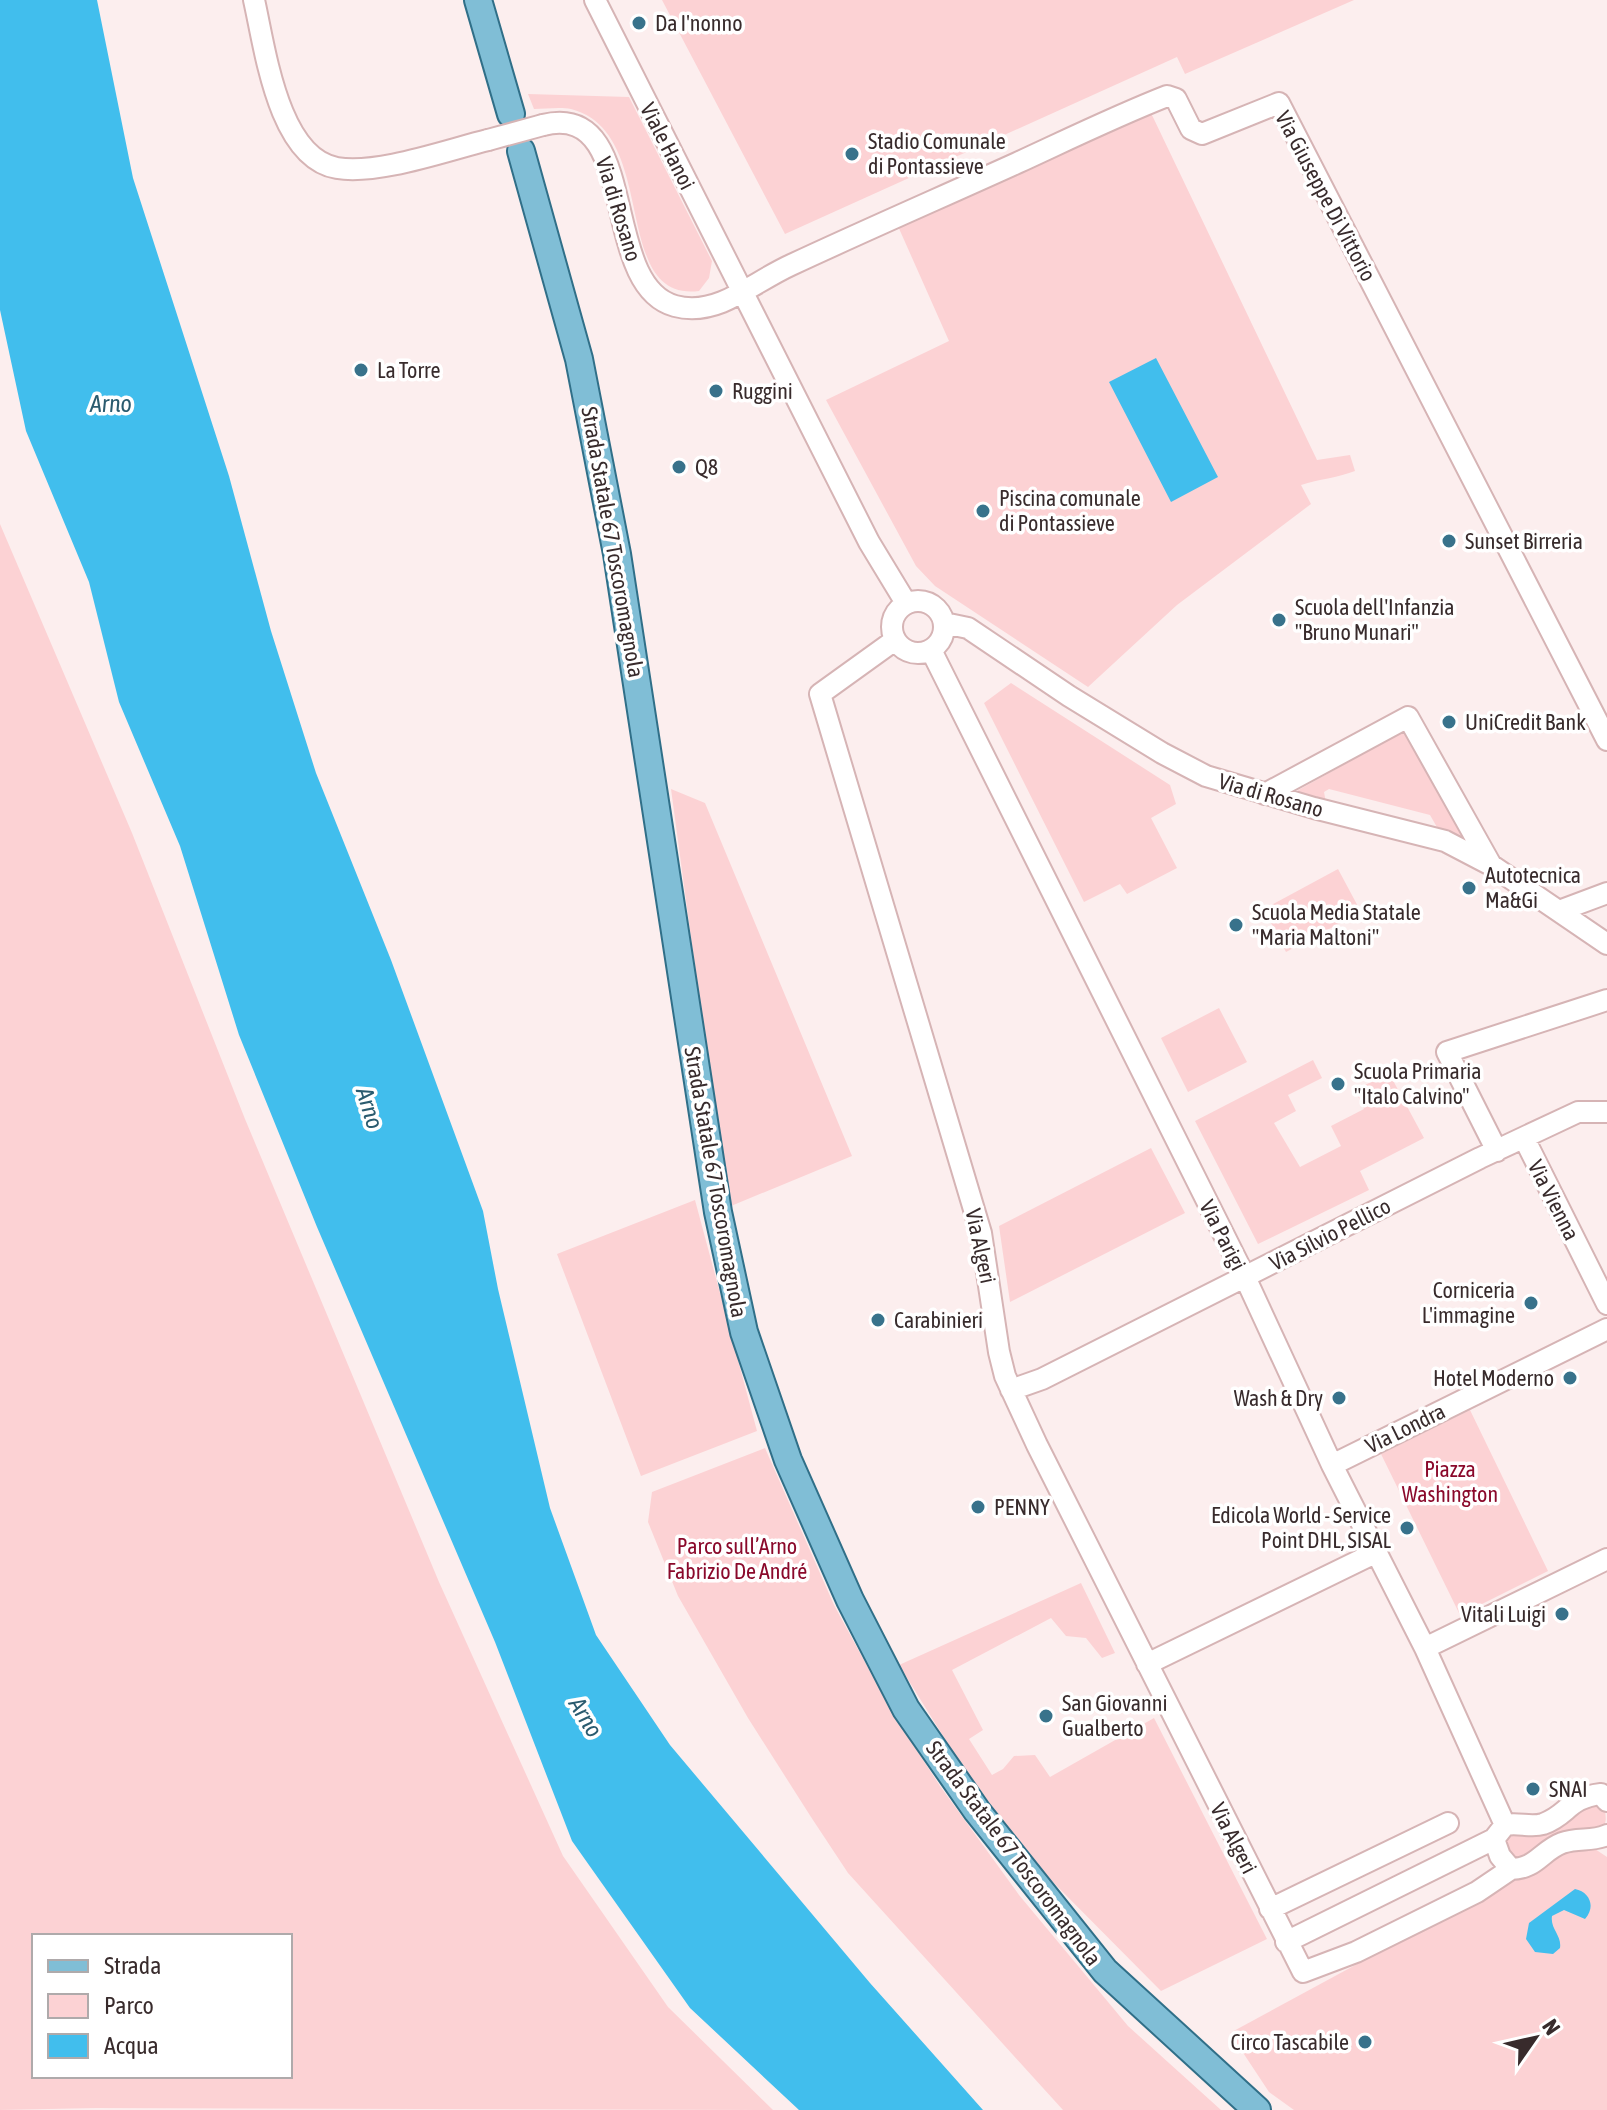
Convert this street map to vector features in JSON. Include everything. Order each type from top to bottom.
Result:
[{"type":"main road","points":[[478,0],[511,114]]},
{"type":"main road","name":"Strada Statale 67 Toscoromagnola","points":[[521,151],[572,334],[595,436],[622,585],[718,1212],[744,1332],[788,1460],[850,1600],[906,1709],[977,1811],[1105,1971],[1257,2110]]},
{"type":"main road","points":[[1105,1971],[1123,2002],[1234,2110]]},
{"type":"main road","points":[[1173,2036],[1209,2052],[1279,2110]]},
{"type":"street","name":"Via di Rosano","points":[[254,0],[274,87],[293,135],[316,159],[336,168],[365,169],[543,125],[572,124],[596,142],[607,162],[634,263],[653,293],[672,305],[698,308],[723,302],[742,292]]},
{"type":"street","name":"Viale Hanoi","points":[[595,0],[742,292]]},
{"type":"street","name":"Via Giuseppe Di Vittorio","points":[[742,292],[787,267],[1167,96],[1176,99],[1191,129],[1202,134],[1279,103],[1607,740]]},
{"type":"street","points":[[742,292],[869,542],[906,603],[893,616],[895,640],[900,647],[913,653],[931,650],[940,640],[944,623]]},
{"type":"street","name":"Via di Rosano","points":[[906,603],[927,602],[938,610],[944,623],[968,628],[1069,696],[1206,776],[1445,841],[1491,865],[1607,944]]},
{"type":"street","name":"Via Algeri","points":[[895,640],[820,694],[981,1233],[999,1352],[1008,1383],[1286,1942],[1303,1972],[1356,1952],[1477,1892],[1511,1869]]},
{"type":"street","name":"Via Parigi","points":[[931,650],[1245,1277],[1332,1465],[1425,1648],[1499,1832],[1500,1856],[1511,1869]]},
{"type":"street","points":[[1265,794],[1408,717],[1491,865]]},
{"type":"street","points":[[1559,911],[1607,893]]},
{"type":"street","points":[[1497,1151],[1447,1052],[1607,1000]]},
{"type":"street","name":"Via Silvio Pellico","points":[[1008,1383],[1042,1379],[1578,1112],[1606,1112]]},
{"type":"street","name":"Via Vienna","points":[[1524,1138],[1607,1304]]},
{"type":"street","name":"Via Londra","points":[[1332,1465],[1607,1329]]},
{"type":"street","points":[[1147,1664],[1377,1552]]},
{"type":"street","points":[[1425,1648],[1602,1562]]},
{"type":"street","points":[[1286,1942],[1520,1822],[1531,1826],[1543,1824],[1553,1820],[1577,1799],[1605,1795]]},
{"type":"street","points":[[1270,1909],[1448,1823]]},
{"type":"street","points":[[1511,1869],[1525,1869],[1559,1844],[1576,1838],[1596,1840],[1607,1835]]},
{"type":"green space","name":"Stadio Comunale di Pontassieve","points":[[662,0],[1354,0],[1185,74],[1177,57],[785,234]]},
{"type":"green space","points":[[528,94],[629,97],[712,261],[709,278],[699,291],[671,287],[654,270],[643,244],[616,149],[599,124],[571,109],[534,109]]},
{"type":"green space","points":[[1151,113],[1317,460],[1350,455],[1355,471],[1301,485],[1311,504],[1177,605],[1088,687],[935,586],[916,566],[826,400],[949,341],[897,224]]},
{"type":"green space","points":[[0,524],[132,833],[245,1119],[439,1582],[563,1856],[668,2007],[773,2110],[0,2110]]},
{"type":"green space","points":[[1011,683],[1170,785],[1176,804],[1151,818],[1177,868],[1127,894],[1120,884],[1084,902],[984,703]]},
{"type":"green space","points":[[1406,730],[1462,836],[1438,829],[1430,815],[1329,789],[1324,792],[1326,803],[1293,793]]},
{"type":"green space","points":[[671,789],[705,803],[852,1156],[731,1206],[709,1071]]},
{"type":"green space","points":[[1338,869],[1361,912],[1286,952],[1264,909]]},
{"type":"green space","points":[[1219,1008],[1247,1062],[1188,1092],[1161,1038]]},
{"type":"green space","points":[[1313,1060],[1322,1078],[1288,1095],[1296,1111],[1274,1123],[1300,1167],[1341,1146],[1331,1126],[1364,1109],[1355,1090],[1389,1073],[1424,1138],[1360,1171],[1369,1190],[1258,1244],[1195,1121]]},
{"type":"green space","points":[[1151,1148],[1185,1213],[1010,1302],[999,1226]]},
{"type":"green space","points":[[695,1200],[757,1431],[641,1476],[557,1254]]},
{"type":"green space","name":"Piazza Washington","points":[[1470,1410],[1548,1571],[1460,1615],[1381,1454]]},
{"type":"green space","name":"Parco sull’Arno Fabrizio De André","points":[[765,1448],[834,1605],[892,1712],[940,1786],[1019,1895],[1128,2026],[1221,2110],[1063,2110],[848,1873],[748,1718],[678,1596],[648,1522],[652,1492]]},
{"type":"green space","points":[[1081,1583],[1115,1653],[1102,1658],[1086,1638],[1066,1636],[1051,1618],[952,1670],[983,1730],[969,1739],[992,1775],[1003,1769],[1014,1756],[1035,1755],[1050,1777],[1154,1718],[1267,1939],[1161,1991],[1042,1871],[966,1773],[899,1665]]},
{"type":"green space","points":[[1597,1804],[1605,1811],[1605,1823],[1601,1828],[1558,1834],[1523,1861],[1512,1858],[1504,1845],[1512,1834]]},
{"type":"green space","points":[[1589,1845],[1607,1857],[1607,2110],[1294,2110],[1269,2092],[1230,2033],[1564,1852]]},
{"type":"water","name":"Arno","points":[[0,0],[97,0],[133,178],[229,476],[271,631],[316,773],[391,960],[483,1211],[498,1289],[550,1508],[596,1635],[670,1745],[870,1983],[983,2110],[799,2110],[690,2008],[572,1841],[495,1642],[317,1227],[239,1035],[180,846],[119,702],[89,582],[26,431],[0,310]]},
{"type":"water","points":[[1156,358],[1218,477],[1171,502],[1109,382]]},
{"type":"water","points":[[1575,1889],[1584,1893],[1590,1901],[1590,1910],[1585,1919],[1564,1910],[1552,1916],[1560,1948],[1553,1954],[1535,1952],[1526,1939],[1529,1923]]},
{"type":"place","name":"Da I'nonno","points":[[639,23]]},
{"type":"place","name":"Stadio Comunale di Pontassieve","points":[[852,154]]},
{"type":"place","name":"La Torre","points":[[361,370]]},
{"type":"place","name":"Ruggini","points":[[716,391]]},
{"type":"place","name":"Q8","points":[[679,467]]},
{"type":"place","name":"Piscina comunale di Pontassieve","points":[[983,511]]},
{"type":"place","name":"Sunset Birreria","points":[[1449,541]]},
{"type":"place","name":"Scuola dell'Infanzia \"Bruno Munari\"","points":[[1279,620]]},
{"type":"place","name":"UniCredit Bank","points":[[1449,722]]},
{"type":"place","name":"Autotecnica Ma&Gi","points":[[1469,888]]},
{"type":"place","name":"Scuola Media Statale \"Maria Maltoni\"","points":[[1236,925]]},
{"type":"place","name":"Scuola Primaria \"Italo Calvino\"","points":[[1338,1084]]},
{"type":"place","name":"Corniceria L'immagine","points":[[1531,1303]]},
{"type":"place","name":"Carabinieri","points":[[878,1320]]},
{"type":"place","name":"Hotel Moderno","points":[[1570,1378]]},
{"type":"place","name":"Wash & Dry","points":[[1339,1398]]},
{"type":"place","name":"PENNY","points":[[978,1507]]},
{"type":"place","name":"Edicola World - Service Point DHL, SISAL","points":[[1407,1528]]},
{"type":"place","name":"Vitali Luigi","points":[[1562,1614]]},
{"type":"place","name":"San Giovanni Gualberto","points":[[1046,1716]]},
{"type":"place","name":"SNAI","points":[[1533,1789]]},
{"type":"place","name":"Circo Tascabile","points":[[1365,2042]]}]
